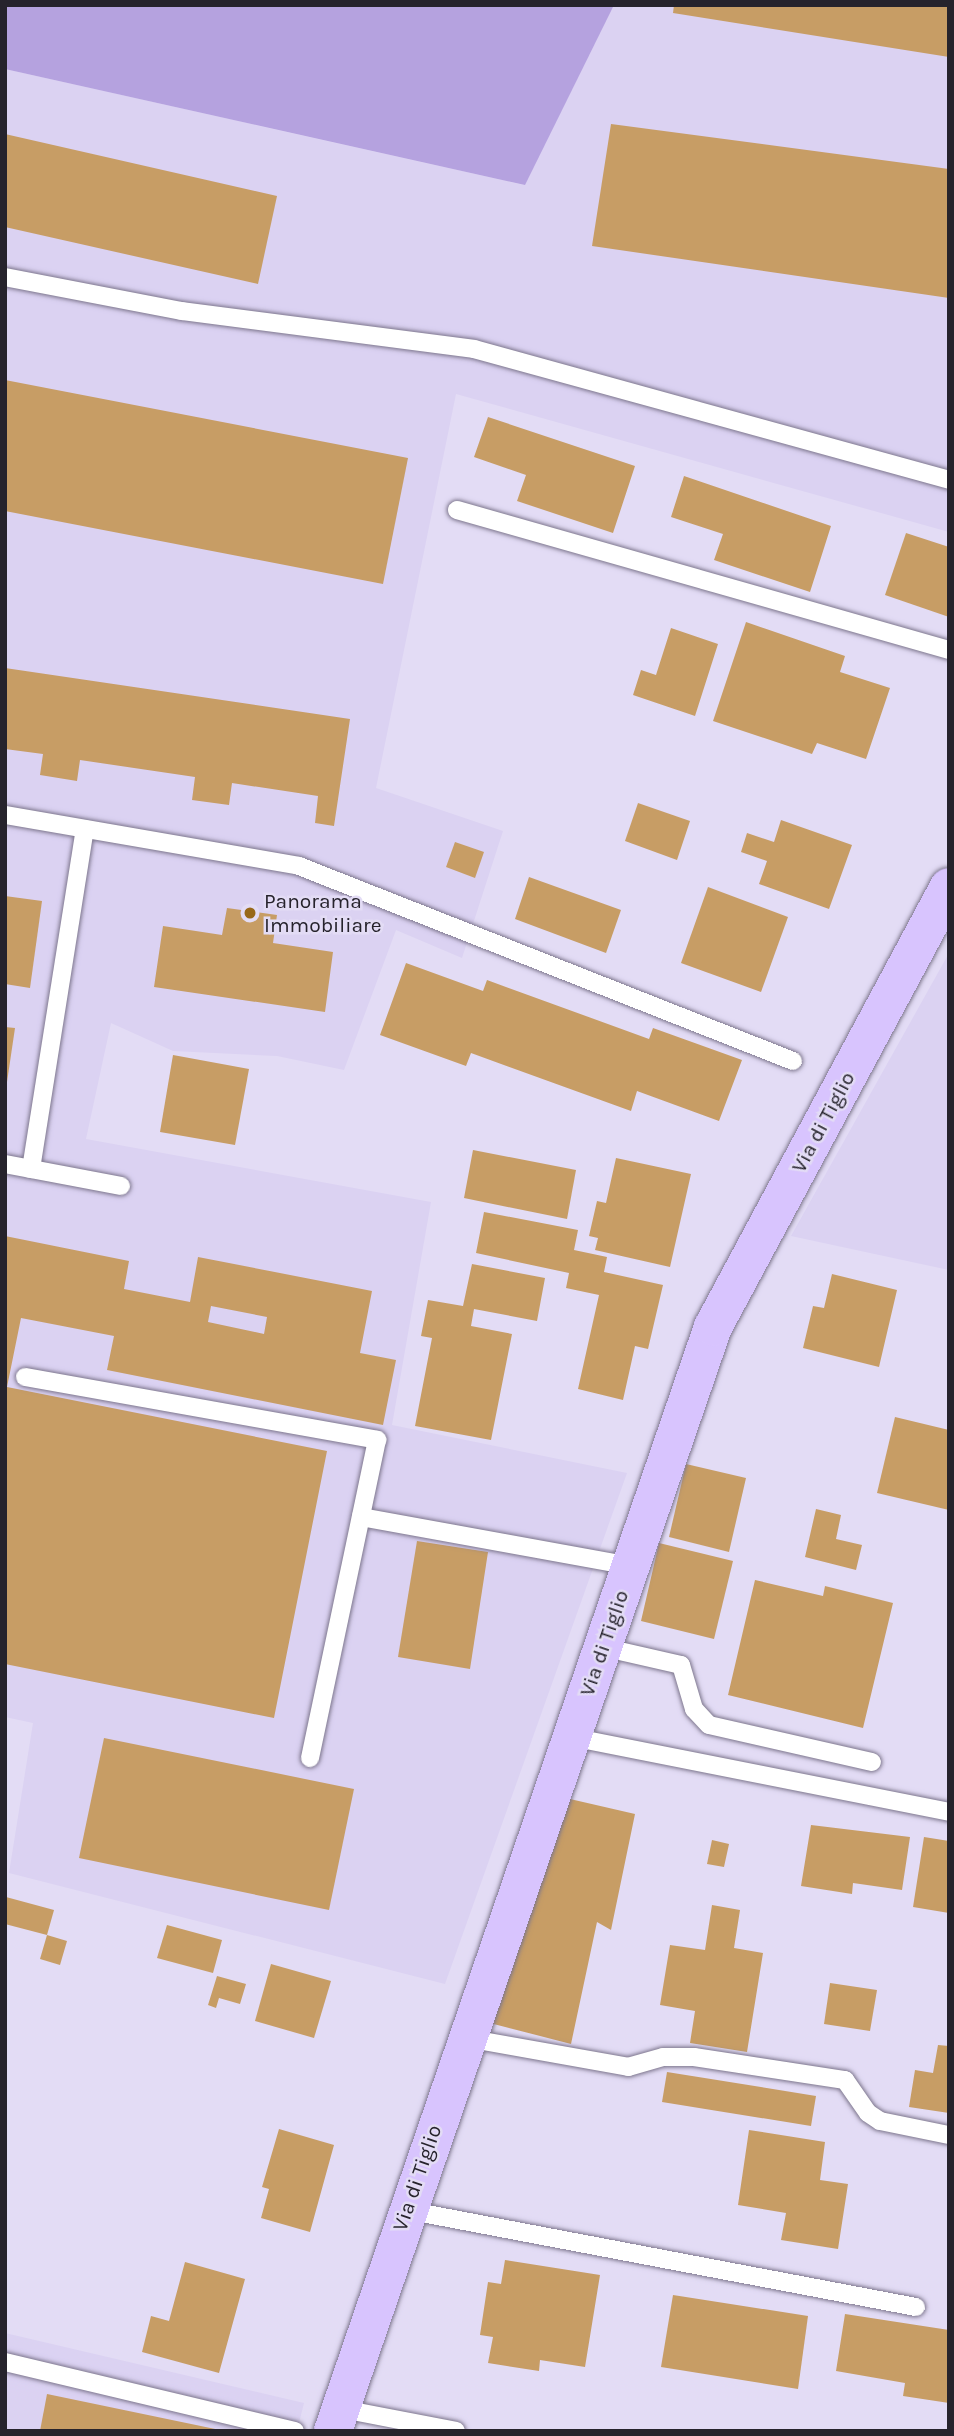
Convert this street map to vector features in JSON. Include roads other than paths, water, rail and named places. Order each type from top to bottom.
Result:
[{"type":"main road","name":"Via di Tiglio","points":[[335,2419],[713,1327],[949,887]]},
{"type":"lane","points":[[5,277],[182,311],[474,349],[949,480]]},
{"type":"lane","points":[[457,510],[949,650]]},
{"type":"lane","points":[[5,815],[299,866],[793,1060]]},
{"type":"lane","points":[[31,1169],[85,829]]},
{"type":"lane","points":[[5,1164],[121,1186]]},
{"type":"lane","points":[[25,1377],[377,1440],[310,1758]]},
{"type":"lane","points":[[360,1517],[630,1566]]},
{"type":"lane","points":[[602,1647],[681,1665],[694,1709],[709,1725],[872,1762]]},
{"type":"lane","points":[[571,1738],[949,1812]]},
{"type":"lane","points":[[466,2038],[628,2067],[663,2057],[694,2057],[845,2080],[868,2113],[880,2121],[949,2135]]},
{"type":"lane","points":[[407,2210],[916,2307]]},
{"type":"lane","points":[[5,2362],[260,2427],[295,2431]]},
{"type":"lane","points":[[335,2419],[457,2431]]},
{"type":"place","name":"Panorama Immobiliare","points":[[250,913]]}]
